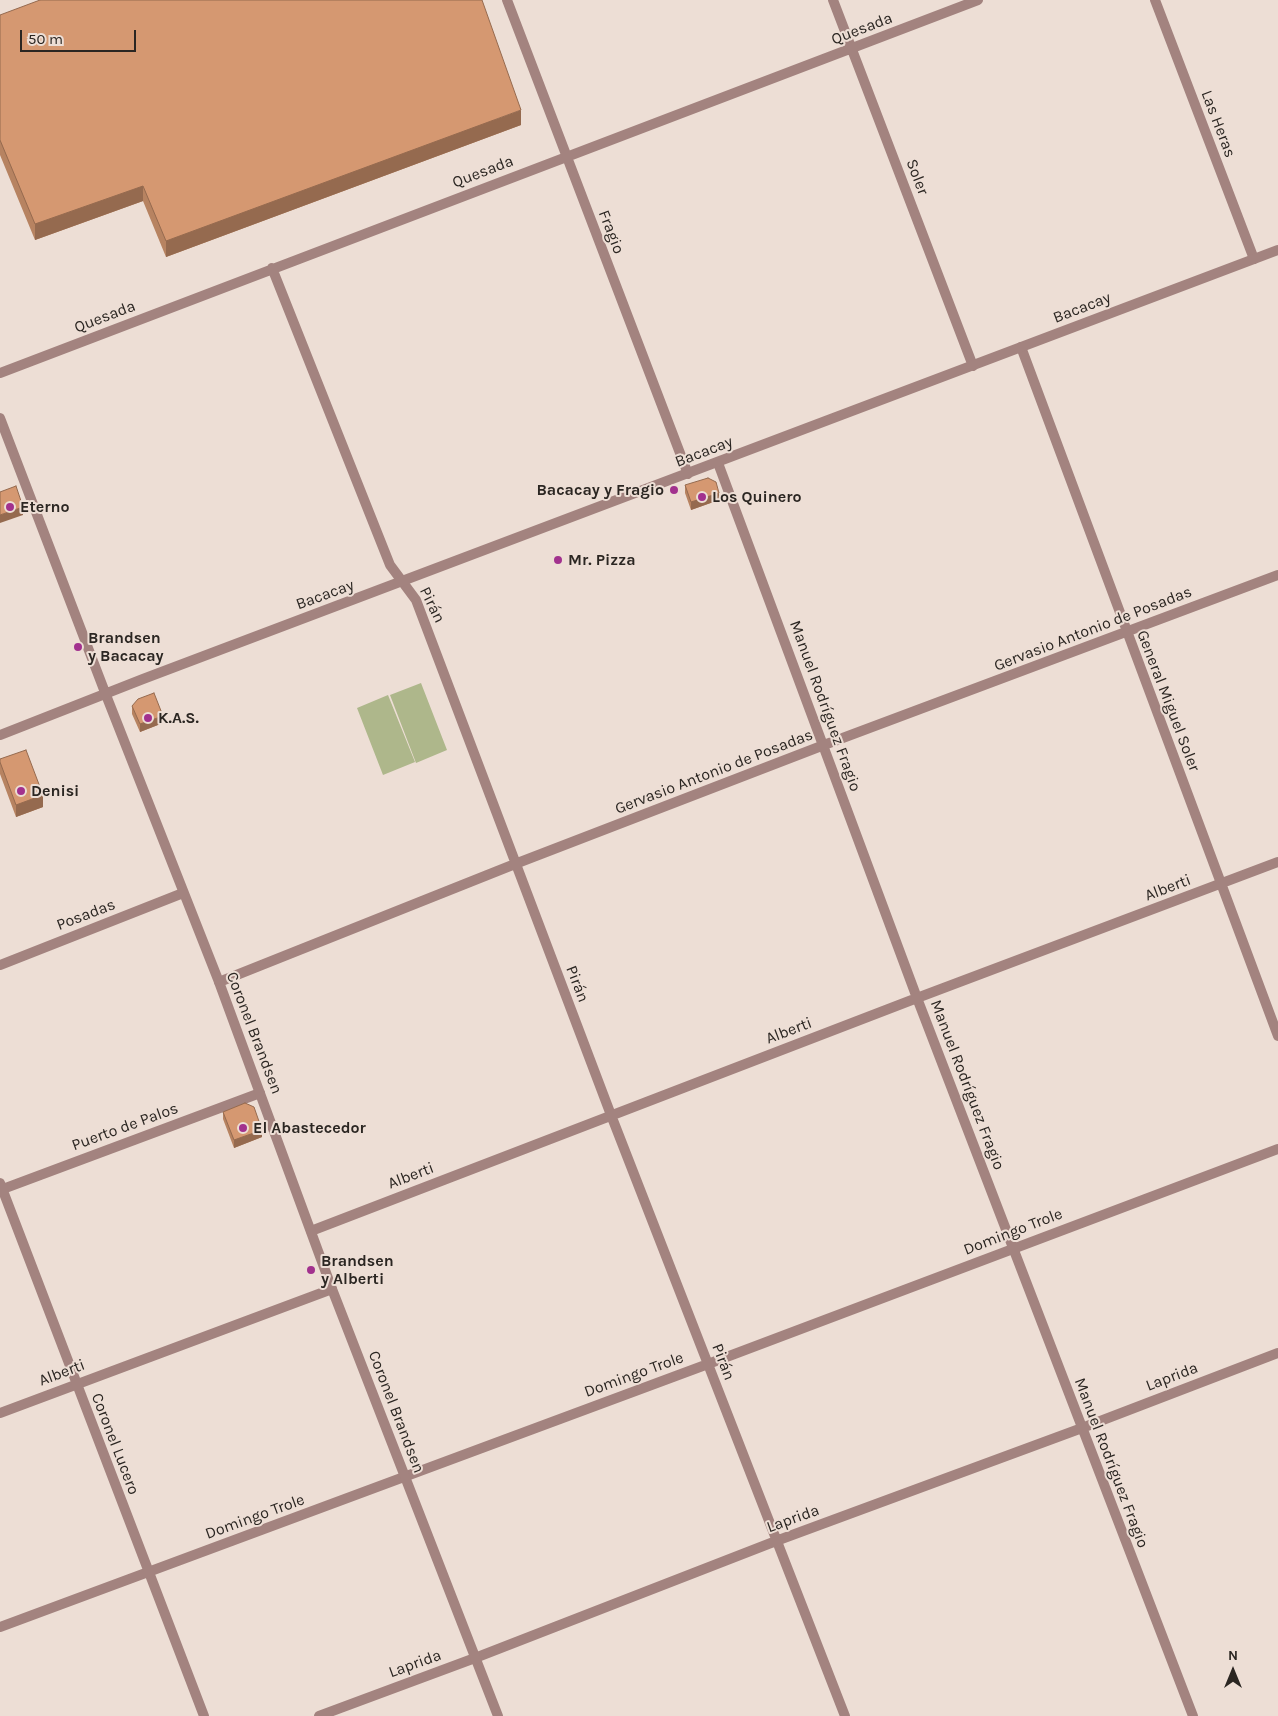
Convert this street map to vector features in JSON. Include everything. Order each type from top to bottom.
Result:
[{"type":"street","name":"Fragio","points":[[507,0],[688,474]]},
{"type":"street","name":"Soler","points":[[833,0],[973,366]]},
{"type":"street","name":"Quesada","points":[[0,373],[978,0]]},
{"type":"street","name":"Las Heras","points":[[1155,0],[1254,259]]},
{"type":"street","name":"Bacacay","points":[[0,735],[143,679],[1278,250]]},
{"type":"street","name":"Pirán","points":[[272,268],[390,565],[416,600],[611,1115],[845,1716]]},
{"type":"street","name":"General Miguel Soler","points":[[1021,347],[1278,1036]]},
{"type":"street","name":"Coronel Brandsen","points":[[0,418],[219,982],[332,1289],[498,1716]]},
{"type":"street","name":"Manuel Rodríguez Fragio","points":[[718,462],[917,998],[1192,1716]]},
{"type":"street","name":"Gervasio Antonio de Posadas","points":[[219,982],[515,864],[824,745],[1278,575]]},
{"type":"street","name":"Alberti","points":[[312,1231],[917,998],[1278,862]]},
{"type":"street","name":"Posadas","points":[[0,965],[183,893]]},
{"type":"street","name":"Puerto de Palos","points":[[1,1187],[260,1093]]},
{"type":"street","name":"Domingo Trole","points":[[0,1627],[708,1364],[1278,1149]]},
{"type":"street","name":"Coronel Lucero","points":[[1,1187],[204,1716]]},
{"type":"street","name":"Alberti","points":[[0,1413],[332,1289]]},
{"type":"street","name":"Laprida","points":[[319,1716],[476,1658],[776,1541],[1278,1353]]},
{"type":"green space","points":[[421,683],[447,750],[416,763],[390,695]]},
{"type":"green space","points":[[388,695],[415,762],[383,775],[357,708]]},
{"type":"building","points":[[40,0],[482,0],[521,110],[166,241],[143,186],[35,224],[0,140],[0,15]]},
{"type":"building","points":[[708,478],[716,482],[719,493],[691,502],[685,485]]},
{"type":"building","name":"Eterno","points":[[16,486],[23,507],[0,515],[0,492]]},
{"type":"building","name":"K.A.S.","points":[[154,693],[163,716],[140,724],[132,706],[138,699]]},
{"type":"building","name":"Denisi","points":[[26,750],[43,795],[16,805],[0,759]]},
{"type":"building","name":"El Abastecedor","points":[[245,1103],[254,1107],[262,1130],[234,1140],[223,1112]]},
{"type":"place","name":"Bacacay y Fragio","points":[[674,490]]},
{"type":"place","name":"Los Quinero","points":[[702,497]]},
{"type":"place","name":"Eterno","points":[[10,507]]},
{"type":"place","name":"Mr. Pizza","points":[[558,560]]},
{"type":"place","name":"Brandsen y Bacacay","points":[[78,647]]},
{"type":"place","name":"K.A.S.","points":[[148,718]]},
{"type":"place","name":"Denisi","points":[[21,791]]},
{"type":"place","name":"El Abastecedor","points":[[243,1128]]},
{"type":"place","name":"Brandsen y Alberti","points":[[311,1270]]}]
